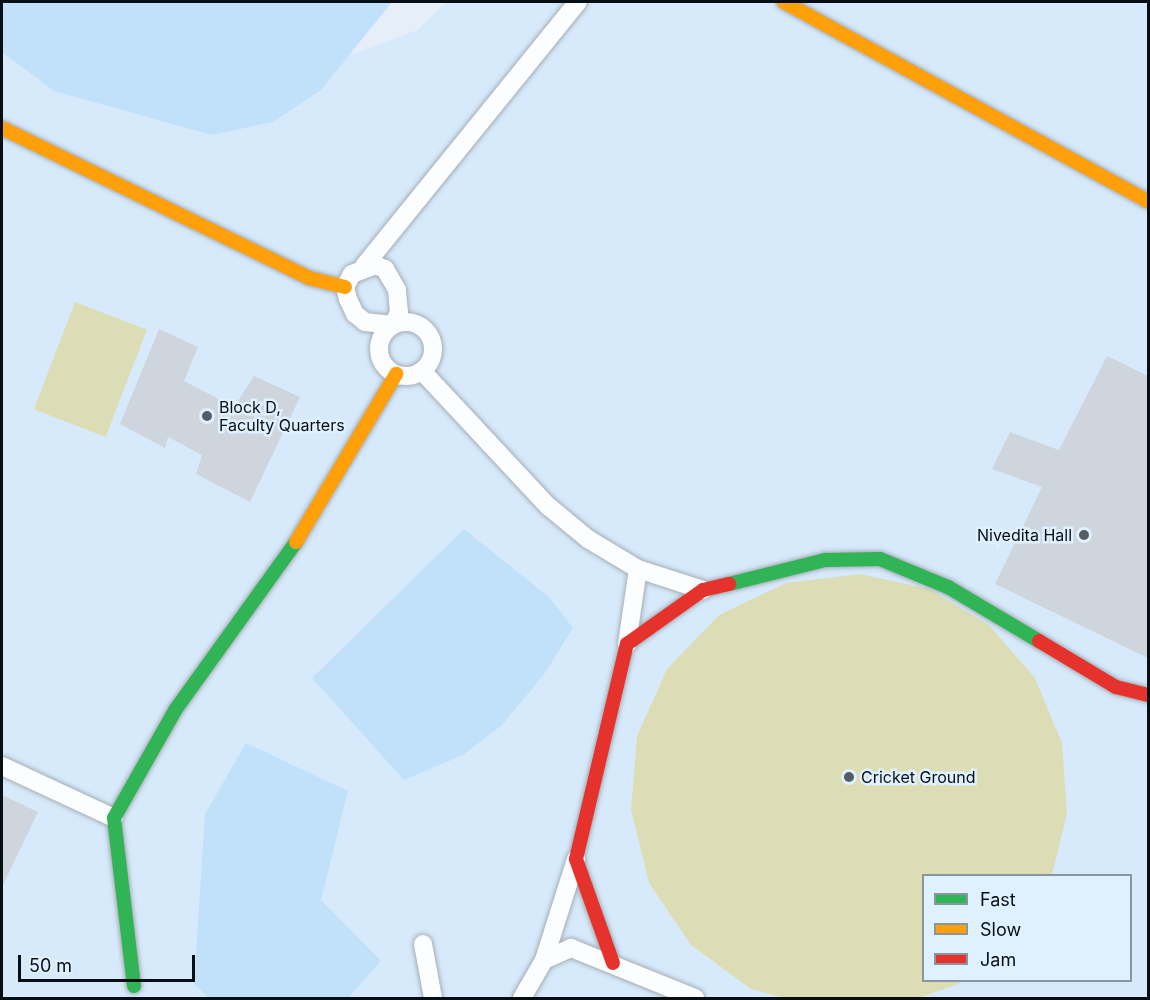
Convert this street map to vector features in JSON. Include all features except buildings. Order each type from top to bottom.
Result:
[{"type":"street","points":[[345,287],[578,2]]},
{"type":"street","points":[[784,2],[1149,201]]},
{"type":"street","points":[[2,128],[309,278],[345,287]]},
{"type":"street","points":[[364,266],[385,269],[397,290],[399,312],[393,325],[385,331],[379,350],[388,368],[396,374],[422,371]]},
{"type":"street","points":[[345,287],[355,314],[372,326],[419,325],[429,334],[433,347],[422,371]]},
{"type":"street","points":[[422,371],[548,506],[638,569],[703,590]]},
{"type":"street","points":[[138,994],[114,818],[176,709],[286,559],[396,374]]},
{"type":"street","points":[[627,644],[703,590],[825,560],[880,559],[948,587],[1116,687],[1149,695]]},
{"type":"street","points":[[522,999],[544,960],[576,859],[627,644],[638,569]]},
{"type":"street","points":[[2,766],[114,818]]},
{"type":"street","points":[[576,859],[613,963]]},
{"type":"street","points":[[423,944],[433,999]]},
{"type":"street","points":[[544,960],[571,948],[613,963],[694,999]]},
{"type":"shaded area","points":[[2,2],[392,2],[321,90],[273,122],[212,135],[54,91],[2,52]]},
{"type":"shaded area","points":[[447,2],[1148,2],[1148,998],[2,998],[2,49],[169,124],[417,30]]},
{"type":"shaded area","points":[[464,529],[549,597],[573,628],[545,673],[502,725],[463,755],[404,780],[312,678]]},
{"type":"shaded area","points":[[246,743],[348,791],[321,900],[381,961],[348,998],[209,998],[194,984],[205,814]]},
{"type":"green space","points":[[75,302],[147,330],[106,437],[34,409]]},
{"type":"green space","name":"Cricket Ground","points":[[860,574],[929,589],[989,625],[1035,678],[1062,743],[1067,813],[1052,874],[922,874],[922,982],[961,982],[958,984],[919,998],[784,998],[751,989],[691,945],[649,883],[631,810],[637,736],[667,669],[719,615],[786,583]]},
{"type":"traffic: fast","points":[[134,986],[114,818],[176,709],[296,542]]},
{"type":"traffic: fast","points":[[729,584],[825,560],[880,559],[948,587],[1039,641]]},
{"type":"traffic: slow","points":[[784,2],[1148,201]]},
{"type":"traffic: slow","points":[[2,128],[309,278],[345,287]]},
{"type":"traffic: slow","points":[[296,542],[396,374]]},
{"type":"traffic: jam","points":[[613,963],[576,859],[627,644],[703,590],[729,584]]},
{"type":"traffic: jam","points":[[1039,641],[1116,687],[1148,695]]},
{"type":"place","name":"Block D, Faculty Quarters","points":[[207,416]]},
{"type":"place","name":"Nivedita Hall","points":[[1084,535]]},
{"type":"place","name":"Cricket Ground","points":[[849,777]]}]
